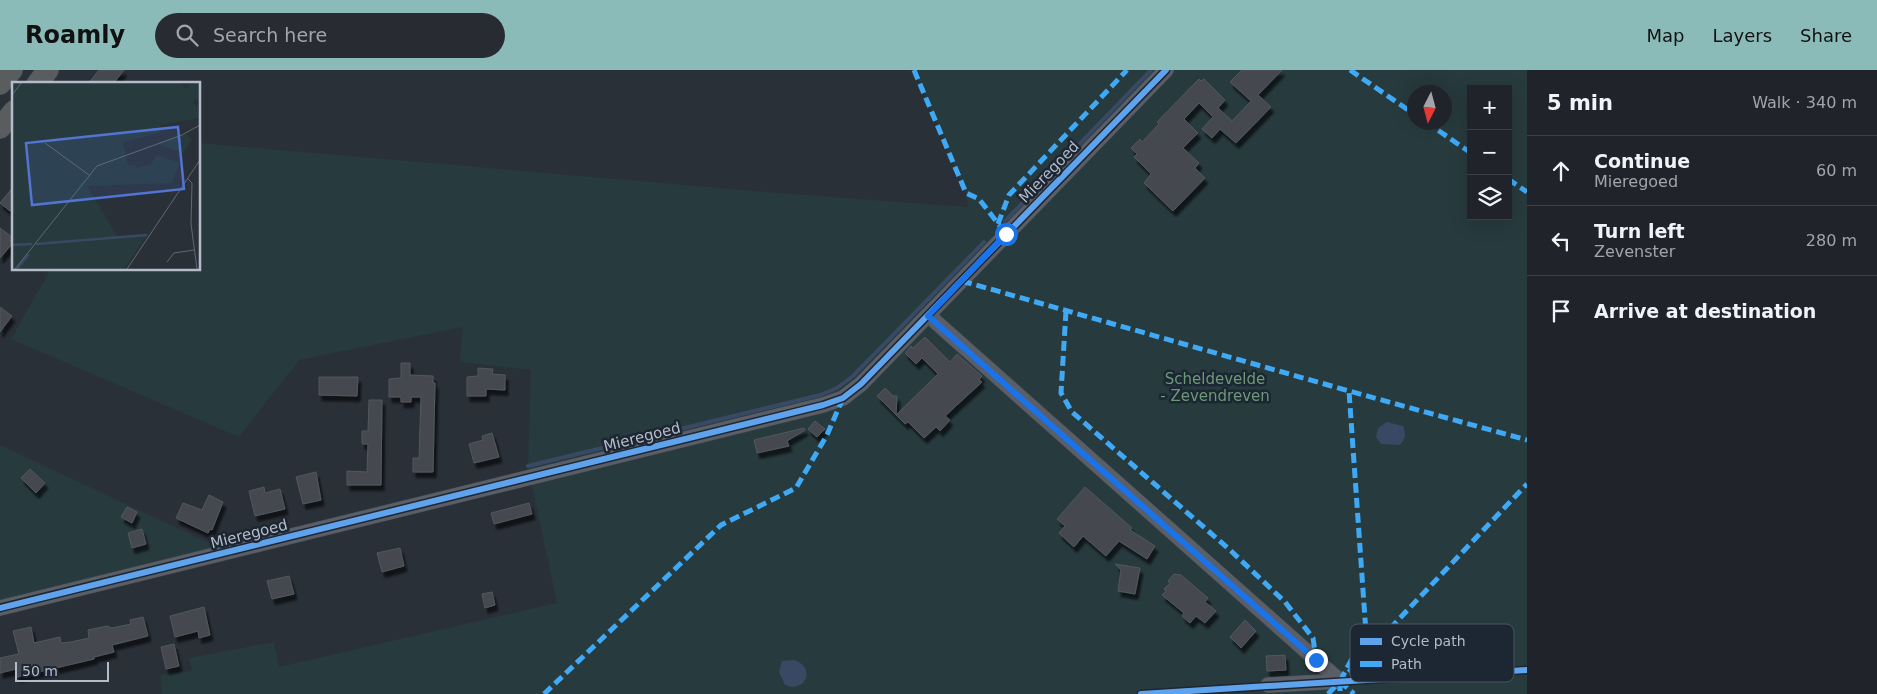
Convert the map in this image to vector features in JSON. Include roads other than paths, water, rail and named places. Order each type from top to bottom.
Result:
[{"type":"highway","points":[[0,84],[12,70]]},
{"type":"highway","points":[[39,82],[48,70]]},
{"type":"highway","points":[[0,128],[12,114]]},
{"type":"street","name":"Mieregoed","points":[[0,608],[824,405],[843,398],[860,384],[928,316],[1166,70]]},
{"type":"street","points":[[928,316],[1340,681],[1268,685]]},
{"type":"water","points":[[1387,422],[1403,426],[1405,436],[1400,445],[1381,444],[1376,437],[1378,428]]},
{"type":"water","points":[[793,660],[805,667],[806,678],[799,686],[793,687],[785,685],[779,672],[782,661]]},
{"type":"waterway","points":[[1005,221],[1151,70]]},
{"type":"waterway","points":[[528,466],[820,395],[837,388],[853,376],[984,242]]},
{"type":"park label","name":"Scheldevelde - Zevendreven","points":[[1215,388]]}]
